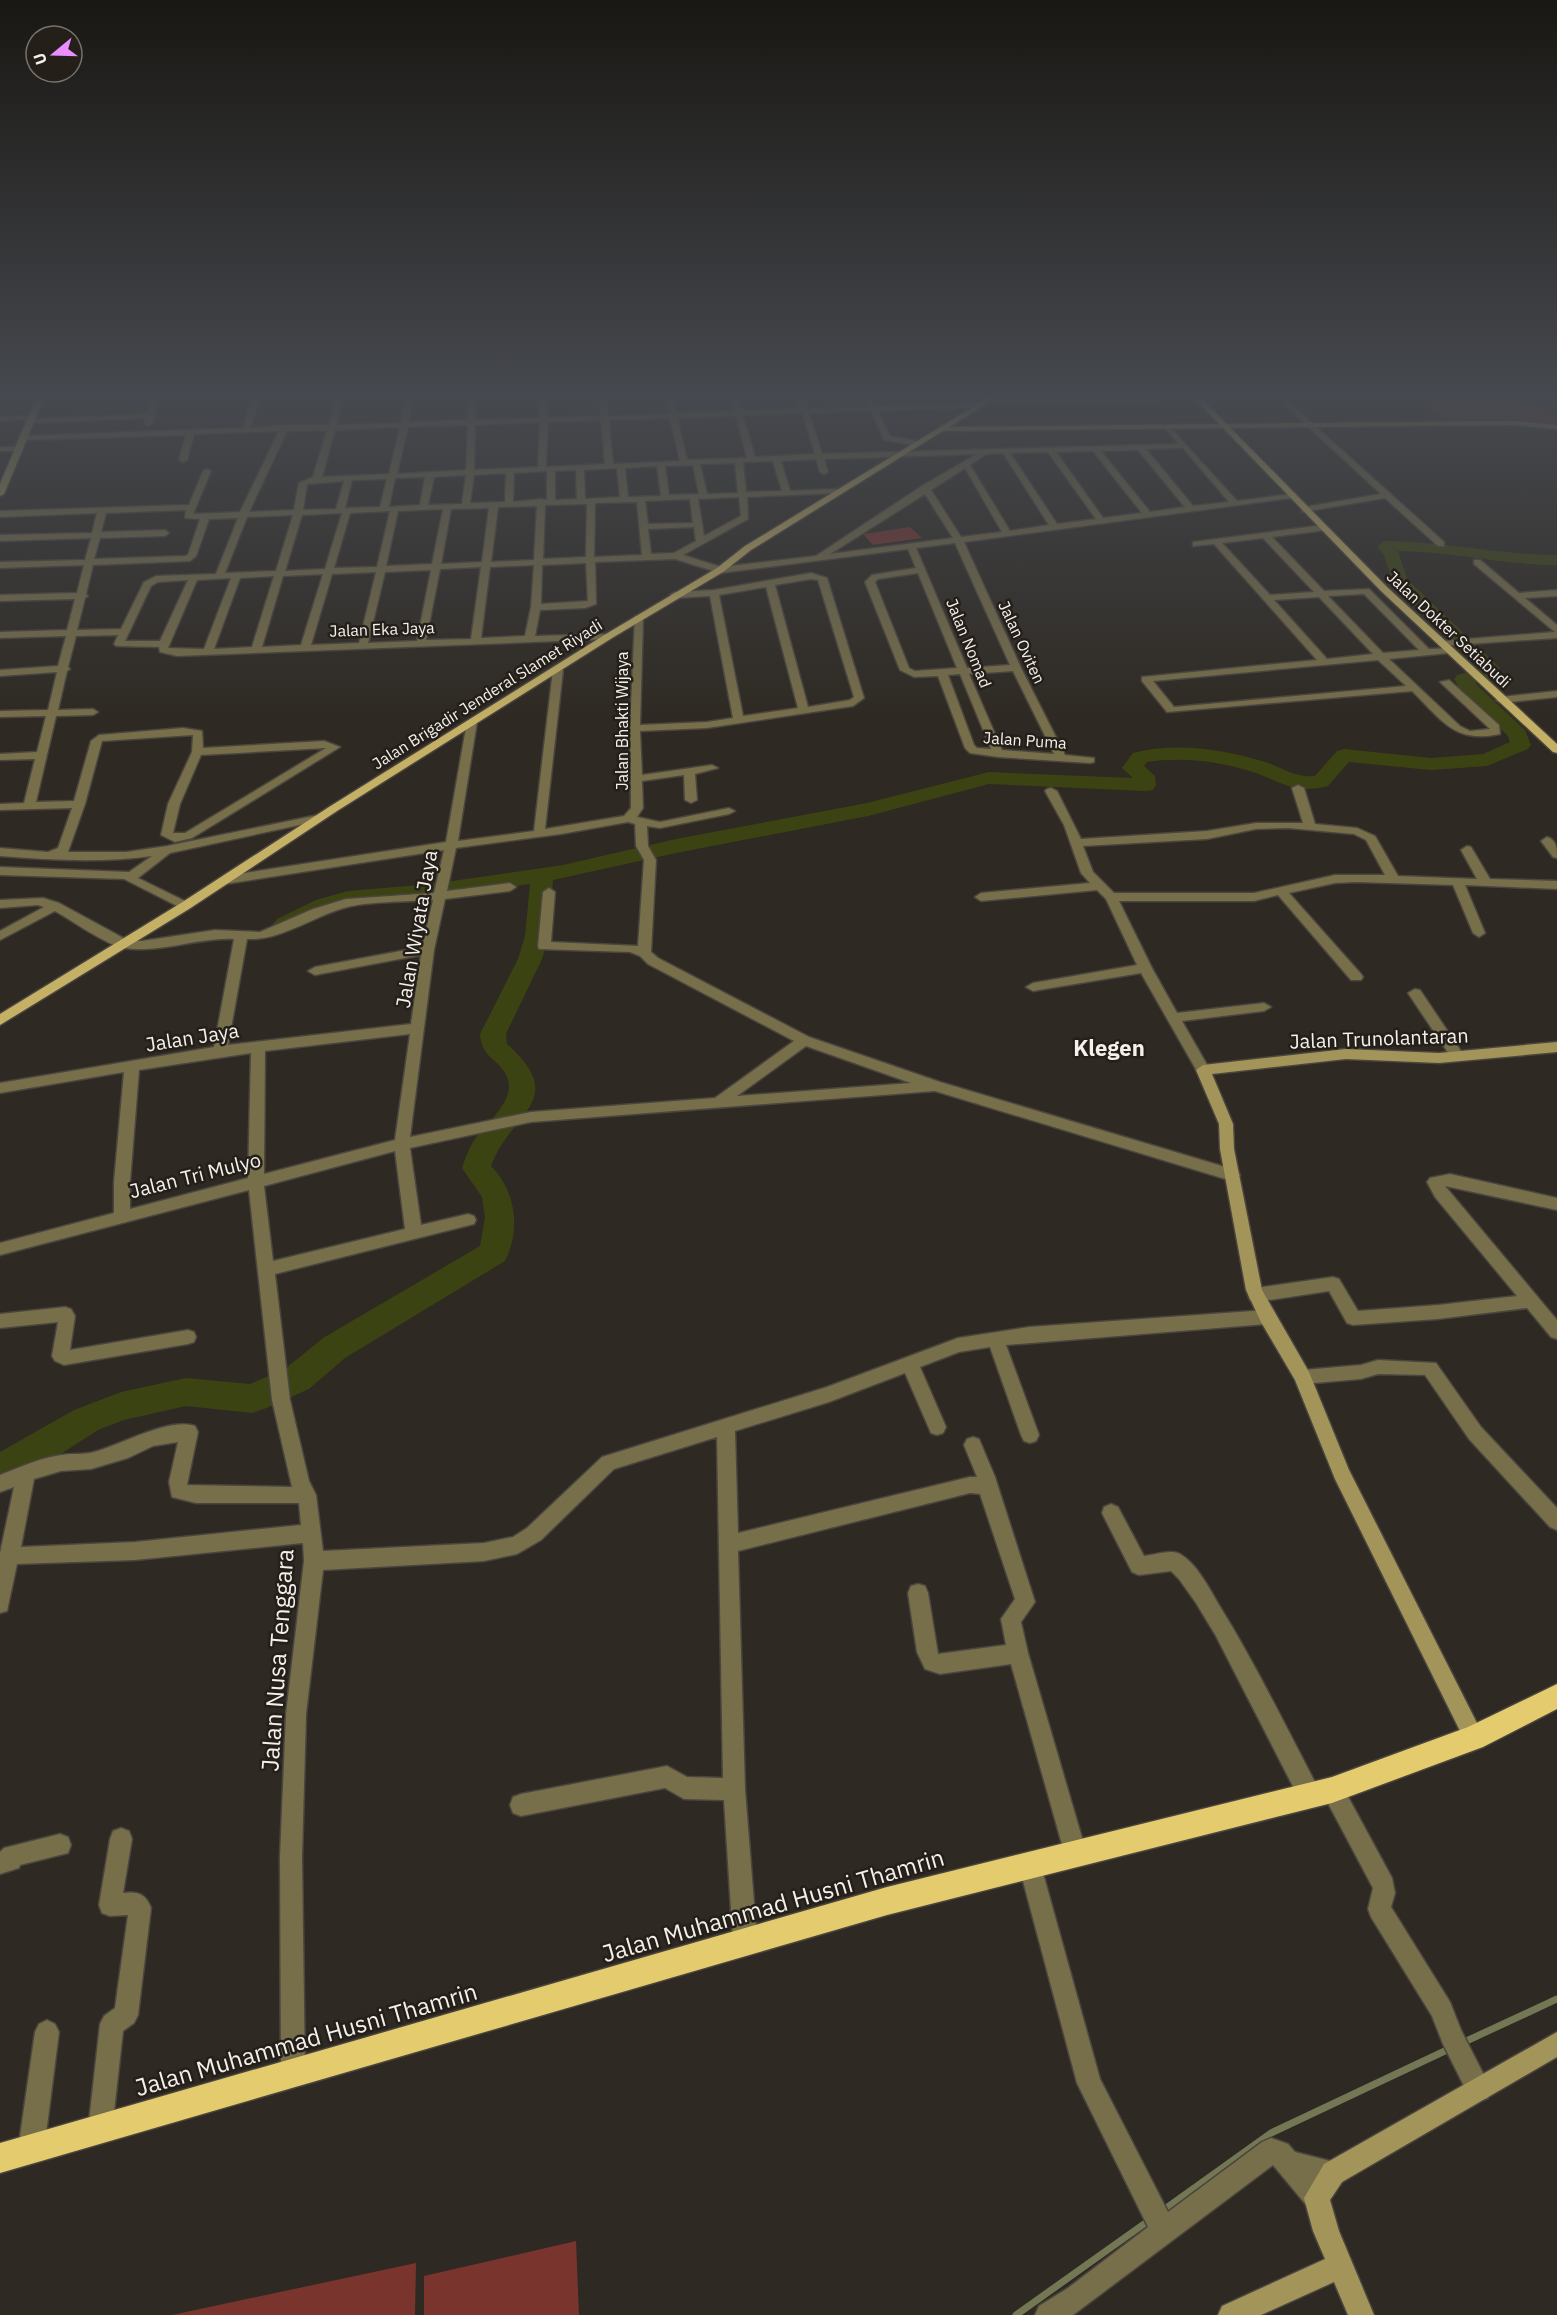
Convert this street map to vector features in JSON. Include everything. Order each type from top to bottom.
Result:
[{"type":"highway","name":"Jalan Muhammad Husni Thamrin","points":[[0,2158],[293,2075],[745,1941],[1321,1792],[1474,1738],[1528,1713],[1557,1696]]},
{"type":"main road","name":"Jalan Brigadir Jenderal Slamet Riyadi","points":[[0,1020],[185,906],[318,818],[609,636],[720,570],[748,548],[815,506]]},
{"type":"main road","name":"Jalan Dokter Setiabudi","points":[[1301,506],[1450,646],[1472,672],[1501,700],[1557,750]]},
{"type":"street","points":[[220,576],[235,533],[250,506]]},
{"type":"street","points":[[255,650],[299,506]]},
{"type":"street","points":[[305,648],[330,572],[345,506]]},
{"type":"street","points":[[0,514],[193,507],[189,516],[205,518],[423,506]]},
{"type":"street","points":[[421,643],[438,567],[448,506]]},
{"type":"street","points":[[476,640],[494,506]]},
{"type":"street","points":[[530,638],[536,607],[545,506]]},
{"type":"street","points":[[536,607],[592,604],[591,506]]},
{"type":"street","points":[[642,506],[647,557]]},
{"type":"street","points":[[699,506],[701,543]]},
{"type":"street","points":[[676,556],[743,520],[746,513],[745,506]]},
{"type":"street","points":[[815,560],[897,506]]},
{"type":"street","name":"Jalan Oviten","points":[[937,506],[958,539],[1016,668],[1061,758]]},
{"type":"street","points":[[991,506],[1007,532]]},
{"type":"street","points":[[1041,506],[1054,526]]},
{"type":"street","points":[[1091,506],[1101,520]]},
{"type":"street","points":[[1141,506],[1148,515]]},
{"type":"street","points":[[194,577],[164,644],[123,646],[119,644],[147,584],[152,580],[194,577],[280,573],[676,556],[720,570],[815,560],[1007,532],[1213,506]]},
{"type":"street","points":[[1305,510],[1327,506]]},
{"type":"street","points":[[1400,506],[1441,544]]},
{"type":"street","points":[[363,645],[395,508]]},
{"type":"street","points":[[29,806],[65,669],[102,510]]},
{"type":"street","points":[[0,566],[187,559],[192,556],[205,518]]},
{"type":"street","points":[[644,527],[691,525]]},
{"type":"street","points":[[1196,544],[1323,528]]},
{"type":"street","points":[[0,538],[165,533]]},
{"type":"street","points":[[1265,535],[1379,655],[1460,731],[1469,734],[1496,732],[1495,727],[1445,682]]},
{"type":"street","points":[[1216,541],[1324,661]]},
{"type":"street","name":"Jalan Nomad","points":[[911,546],[998,754]]},
{"type":"street","points":[[824,554],[842,556]]},
{"type":"street","points":[[1477,562],[1557,632]]},
{"type":"street","points":[[922,570],[875,577],[870,582],[905,670],[914,674],[1016,668]]},
{"type":"street","points":[[208,652],[237,575]]},
{"type":"street","points":[[635,728],[699,726],[739,721],[853,703],[860,698],[824,580],[815,576],[714,593],[675,595]]},
{"type":"street","points":[[770,583],[804,710]]},
{"type":"street","points":[[1267,598],[1366,591],[1426,652]]},
{"type":"street","points":[[714,593],[739,721]]},
{"type":"street","points":[[1517,596],[1557,593]]},
{"type":"street","points":[[0,598],[83,596]]},
{"type":"street","name":"Jalan Bhakti Wijaya","points":[[628,819],[637,808],[635,728],[638,618]]},
{"type":"street","points":[[0,635],[123,632]]},
{"type":"street","points":[[1416,688],[1172,710],[1146,679],[1426,652],[1472,642],[1557,632]]},
{"type":"street","name":"Jalan Eka Jaya","points":[[164,644],[163,650],[172,653],[609,636]]},
{"type":"street","points":[[0,673],[65,669]]},
{"type":"street","points":[[539,834],[558,670]]},
{"type":"street","name":"Jalan Puma","points":[[942,672],[969,746],[974,751],[1090,759]]},
{"type":"street","points":[[1501,700],[1557,694]]},
{"type":"street","points":[[0,714],[93,712]]},
{"type":"street","name":"Jalan Wiyata Jaya","points":[[414,1234],[402,1144],[428,950],[451,845],[472,722]]},
{"type":"street","points":[[56,855],[63,850],[97,740],[189,731],[198,734],[196,752],[174,804],[167,835],[170,837],[188,836],[335,747],[324,744],[196,752]]},
{"type":"street","points":[[0,757],[43,755]]},
{"type":"street","points":[[636,779],[712,768]]},
{"type":"street","points":[[689,771],[691,800]]},
{"type":"street","points":[[1298,788],[1310,827]]},
{"type":"street","points":[[1051,791],[1078,843],[1087,873],[1111,897],[1146,968],[1203,1070],[1226,1124],[1232,1175],[1256,1295],[1266,1317],[1303,1377],[1341,1473],[1474,1738]]},
{"type":"street","points":[[0,807],[79,804]]},
{"type":"street","points":[[225,880],[628,819],[660,825],[729,811]]},
{"type":"street","points":[[0,852],[126,856],[167,850],[318,818]]},
{"type":"street","points":[[641,822],[642,846],[650,860],[645,953]]},
{"type":"street","points":[[1078,843],[1207,836],[1256,826],[1357,831],[1368,835],[1394,880]]},
{"type":"street","points":[[1547,841],[1557,854]]},
{"type":"street","points":[[0,871],[129,876],[167,850]]},
{"type":"street","points":[[1467,850],[1486,883]]},
{"type":"street","points":[[129,876],[130,880],[185,906]]},
{"type":"street","points":[[1111,897],[1240,898],[1282,892],[1335,879],[1457,881],[1554,889]]},
{"type":"street","points":[[1457,881],[1479,933]]},
{"type":"street","points":[[981,897],[1100,886]]},
{"type":"street","points":[[0,904],[32,900],[54,906],[124,944],[142,945],[222,933],[262,936],[317,912],[346,903],[510,887]]},
{"type":"street","points":[[549,892],[544,946],[631,948],[645,953],[653,961],[804,1040],[935,1086],[1232,1175]]},
{"type":"street","points":[[1282,892],[1356,977]]},
{"type":"street","points":[[0,936],[54,906]]},
{"type":"street","points":[[220,1051],[241,935]]},
{"type":"street","points":[[315,971],[428,950]]},
{"type":"street","points":[[1033,987],[1146,968]]},
{"type":"street","points":[[1414,993],[1458,1057]]},
{"type":"street","points":[[1173,1018],[1264,1007]]},
{"type":"street","points":[[258,1047],[419,1028]]},
{"type":"street","points":[[719,1102],[804,1040]]},
{"type":"street","name":"Jalan Jaya","points":[[0,1088],[220,1051],[258,1047],[256,1181]]},
{"type":"street","name":"Jalan Trunolantaran","points":[[1203,1070],[1346,1054],[1458,1057],[1557,1047]]},
{"type":"street","points":[[122,1216],[122,1172],[132,1066]]},
{"type":"street","name":"Jalan Tri Mulyo","points":[[0,1249],[402,1144],[517,1120],[935,1086]]},
{"type":"street","points":[[1557,1204],[1450,1180],[1435,1182],[1440,1193],[1557,1332]]},
{"type":"street","name":"Jalan Nusa Tenggara","points":[[256,1181],[280,1390],[300,1483],[307,1495],[314,1562],[296,1714],[291,1857],[293,2075]]},
{"type":"street","points":[[267,1269],[468,1220]]},
{"type":"street","points":[[1256,1295],[1333,1284],[1353,1318],[1438,1312],[1530,1301]]},
{"type":"street","points":[[0,1321],[65,1314],[68,1316],[61,1356],[64,1358],[188,1336]]},
{"type":"street","points":[[314,1562],[484,1552],[517,1545],[553,1517],[608,1463],[830,1394],[958,1345],[995,1338],[1266,1317]]},
{"type":"street","points":[[995,1338],[1030,1435]]},
{"type":"street","points":[[909,1362],[937,1427]]},
{"type":"street","points":[[1303,1377],[1361,1372],[1378,1367],[1430,1368],[1475,1433],[1557,1521]]},
{"type":"street","points":[[726,1427],[734,1788],[745,1941]]},
{"type":"street","points":[[0,1484],[26,1473],[61,1463],[91,1461],[122,1452],[151,1438],[189,1432],[179,1491],[196,1495],[307,1495]]},
{"type":"street","points":[[973,1445],[1023,1594],[1024,1602],[1011,1619],[1018,1653],[1076,1855]]},
{"type":"street","points":[[0,1604],[26,1473]]},
{"type":"street","points":[[729,1544],[970,1485],[987,1486]]},
{"type":"street","points":[[1111,1513],[1139,1566],[1174,1561],[1185,1571],[1215,1614],[1321,1792],[1384,1886],[1379,1909],[1442,2010],[1451,2036],[1479,2089]]},
{"type":"street","points":[[10,1550],[12,1556],[135,1551],[311,1533]]},
{"type":"street","points":[[918,1593],[927,1652],[932,1662],[940,1664],[1018,1653]]},
{"type":"street","points":[[521,1805],[667,1777],[684,1788],[734,1788]]},
{"type":"street","points":[[100,2130],[112,2024],[126,2015],[140,1908],[135,1903],[110,1905],[121,1839]]},
{"type":"street","points":[[0,1863],[11,1860],[12,1856],[60,1845]]},
{"type":"street","points":[[1030,1866],[1089,2083],[1158,2218]]},
{"type":"street","points":[[31,2150],[46,2032]]},
{"type":"street","points":[[1317,2198],[1334,2173],[1557,2044]]},
{"type":"street","points":[[1048,2315],[1077,2297],[1158,2218],[1271,2151],[1279,2153],[1317,2198],[1339,2266],[1361,2315]]},
{"type":"street","points":[[1287,2163],[1334,2173]]},
{"type":"street","points":[[1231,2315],[1339,2266]]},
{"type":"shaded area","points":[[910,527],[922,538],[873,545],[863,534]]},
{"type":"shaded area","points":[[576,2241],[579,2315],[424,2315],[424,2276]]},
{"type":"shaded area","points":[[416,2263],[415,2315],[172,2315]]},
{"type":"waterway","points":[[542,875],[676,846],[868,809],[989,778],[1145,785],[1144,776],[1132,768],[1140,757],[1175,752],[1256,766],[1301,784],[1321,782],[1344,755],[1431,764],[1487,760],[1521,745],[1518,734],[1468,687],[1464,679],[1490,674],[1491,668],[1400,581],[1394,559],[1385,546],[1422,546],[1535,560],[1557,560]]},
{"type":"waterway","points":[[0,1469],[38,1450],[86,1420],[121,1406],[186,1392],[252,1399],[297,1379],[334,1348],[494,1253],[499,1228],[499,1207],[492,1187],[476,1168],[483,1150],[516,1107],[522,1094],[522,1080],[514,1065],[494,1047],[493,1034],[530,959],[537,936],[542,875]]},
{"type":"waterway","points":[[285,924],[324,905],[348,898],[431,891],[542,875]]},
{"type":"waterway","points":[[1462,2043],[1557,1999]]},
{"type":"waterway","points":[[1162,2211],[1271,2133],[1449,2049]]},
{"type":"waterway","points":[[1016,2315],[1151,2219]]},
{"type":"district","name":"Klegen","points":[[1109,1047]]}]
